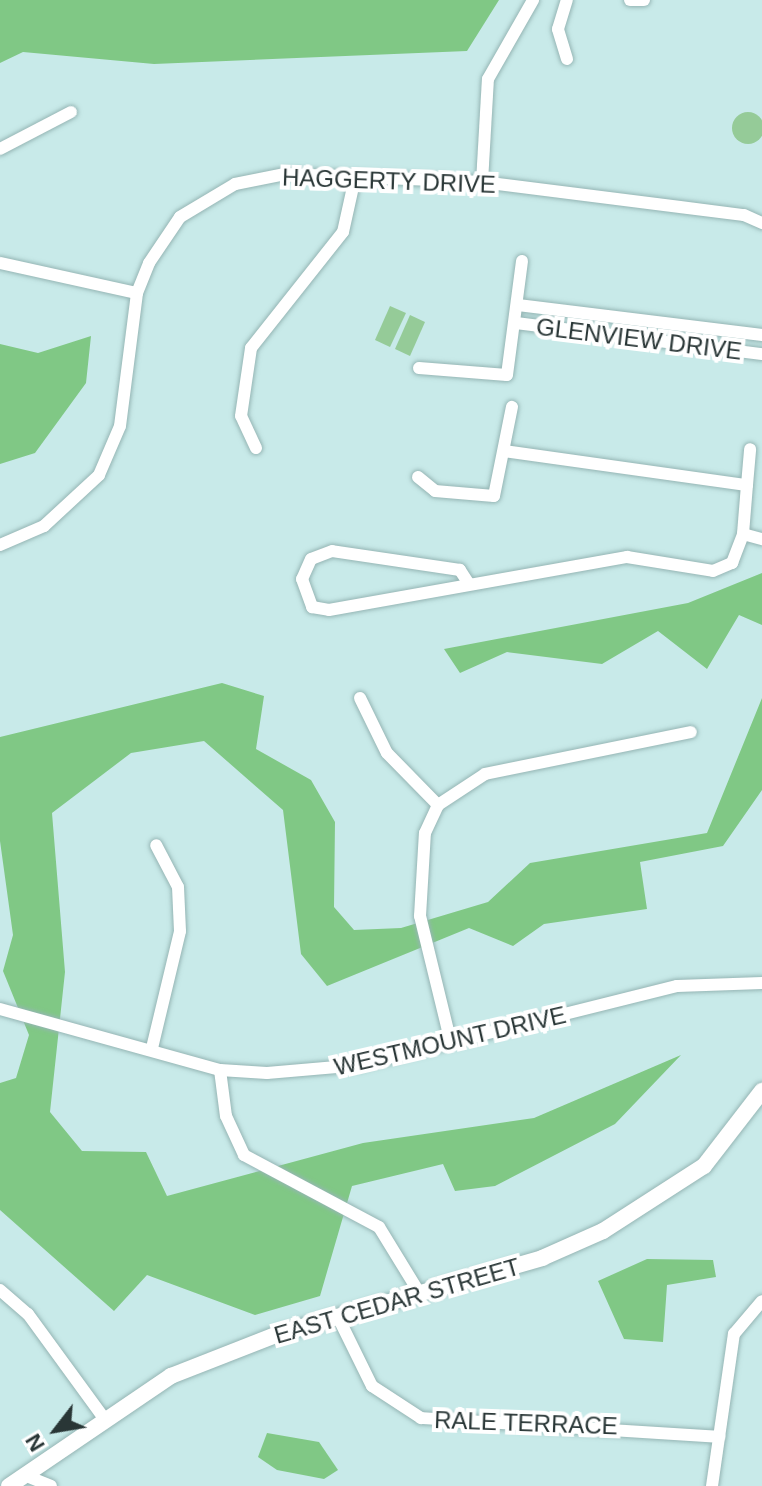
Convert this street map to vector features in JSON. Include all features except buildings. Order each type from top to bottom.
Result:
[{"type":"main road","name":"EAST CEDAR STREET","points":[[9,1486],[103,1417],[171,1376],[338,1317],[542,1258],[673,1191],[704,1166],[762,1091]]},
{"type":"street","points":[[482,182],[488,79],[533,0]]},
{"type":"street","points":[[567,0],[558,29],[567,59]]},
{"type":"street","points":[[630,0],[644,0]]},
{"type":"street","points":[[0,149],[71,112]]},
{"type":"street","name":"HAGGERTY DRIVE","points":[[0,545],[44,526],[99,475],[120,426],[137,293],[165,236],[214,193],[285,174],[482,182],[744,215],[762,223]]},
{"type":"street","points":[[256,448],[241,416],[251,348],[343,232],[355,178]]},
{"type":"street","name":"GLENVIEW DRIVE","points":[[419,368],[504,377],[516,323],[522,261]]},
{"type":"street","points":[[0,263],[137,293]]},
{"type":"street","name":"GLENVIEW DRIVE","points":[[518,305],[762,335]]},
{"type":"street","name":"GLENVIEW DRIVE","points":[[516,323],[762,354]]},
{"type":"street","points":[[418,477],[435,491],[491,498],[512,407]]},
{"type":"street","points":[[469,584],[460,570],[332,551],[316,554],[302,579],[306,600],[320,610],[627,557],[724,570],[743,534],[750,449]]},
{"type":"street","points":[[504,451],[747,485]]},
{"type":"street","points":[[743,534],[762,539]]},
{"type":"street","points":[[360,698],[387,753],[438,805]]},
{"type":"street","points":[[451,1043],[420,916],[425,833],[438,805],[485,774],[691,732]]},
{"type":"street","points":[[152,1048],[180,931],[178,887],[156,845]]},
{"type":"street","name":"WESTMOUNT DRIVE","points":[[0,1009],[152,1048],[220,1070],[331,1070],[677,986],[762,983]]},
{"type":"street","points":[[220,1070],[226,1116],[244,1155],[379,1227],[420,1294]]},
{"type":"street","points":[[0,1290],[28,1314],[103,1417]]},
{"type":"street","points":[[712,1486],[734,1334],[762,1301]]},
{"type":"street","name":"RALE TERRACE","points":[[338,1317],[372,1386],[421,1418],[719,1437]]},
{"type":"street","points":[[24,1475],[51,1486]]},
{"type":"green space","points":[[0,0],[499,0],[467,51],[154,64],[23,52],[0,63]]},
{"type":"green space","points":[[748,112],[759,117],[764,128],[759,139],[748,144],[737,139],[732,128],[737,117]]},
{"type":"green space","points":[[390,306],[406,313],[390,347],[375,340]]},
{"type":"green space","points":[[410,315],[425,322],[410,356],[395,349]]},
{"type":"green space","points":[[91,336],[86,383],[35,453],[0,464],[0,344],[38,353]]},
{"type":"green space","points":[[762,573],[762,625],[739,615],[707,669],[658,631],[602,664],[507,652],[460,673],[444,649],[688,603]]},
{"type":"green space","points":[[222,683],[264,696],[256,749],[311,780],[335,822],[334,907],[354,930],[401,928],[488,902],[530,863],[707,833],[762,698],[762,790],[723,846],[640,862],[647,909],[544,924],[513,946],[469,928],[327,986],[301,954],[283,810],[204,741],[131,753],[52,813],[65,972],[50,1112],[82,1151],[146,1152],[167,1196],[363,1143],[534,1118],[681,1055],[615,1124],[495,1186],[455,1191],[443,1164],[352,1186],[320,1296],[255,1315],[147,1275],[114,1311],[0,1210],[0,1083],[16,1078],[29,1035],[3,971],[13,935],[0,841],[0,737]]},
{"type":"green space","points":[[647,1259],[713,1260],[716,1277],[667,1285],[663,1342],[624,1339],[598,1281]]},
{"type":"green space","points":[[267,1433],[319,1442],[338,1470],[324,1479],[277,1470],[258,1457]]}]
